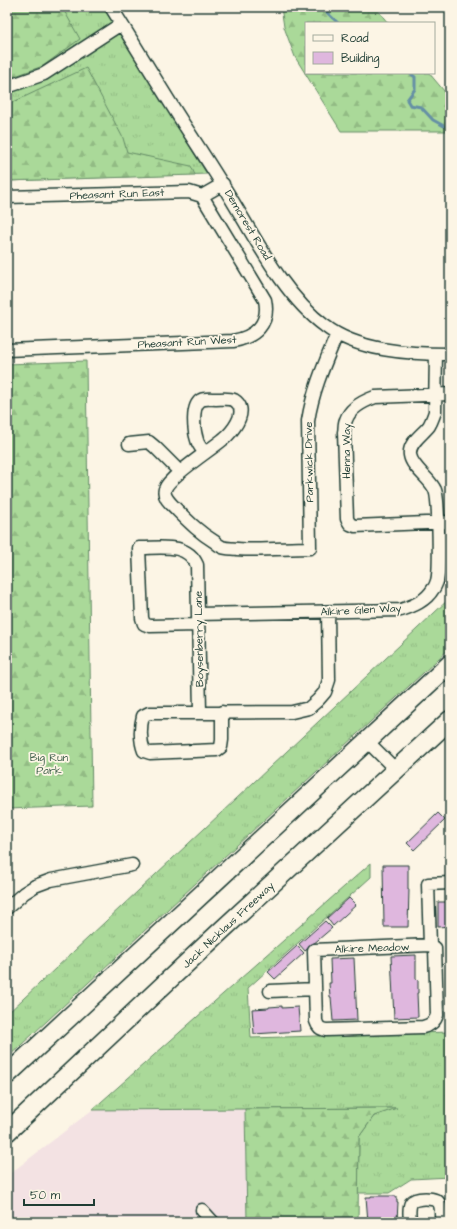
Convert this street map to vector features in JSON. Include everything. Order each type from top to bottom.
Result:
[{"type":"highway","points":[[7,1075],[450,664]]},
{"type":"highway","name":"Jack Nicklaus Freeway","points":[[7,1132],[218,934],[450,720]]},
{"type":"street","name":"Demorest Road","points":[[111,7],[183,124],[223,184],[277,273],[314,317],[325,327],[352,341],[384,349],[450,354]]},
{"type":"street","points":[[7,87],[44,74],[121,24]]},
{"type":"street","points":[[202,196],[223,184]]},
{"type":"street","name":"Pheasant Run East","points":[[7,197],[189,192],[202,196]]},
{"type":"street","name":"Pheasant Run West","points":[[7,350],[233,341],[247,338],[253,334],[259,329],[266,316],[265,300],[202,196]]},
{"type":"street","name":"Parkwick Drive","points":[[180,472],[165,488],[164,493],[168,501],[201,534],[223,548],[249,550],[310,548],[308,421],[311,402],[318,380],[337,334]]},
{"type":"street","name":"Alkire Glen Way","points":[[197,565],[194,558],[186,551],[177,548],[140,548],[142,618],[144,624],[150,626],[198,620],[328,612],[401,610],[411,607],[425,599],[432,591],[437,581],[444,523],[436,492],[410,456],[412,445],[432,421],[435,412],[436,354]]},
{"type":"street","name":"Henna Way","points":[[444,523],[355,526],[350,524],[347,519],[344,432],[348,416],[359,404],[366,400],[375,397],[450,394]]},
{"type":"street","points":[[129,444],[149,442],[155,446],[180,472],[205,453],[228,435],[239,418],[241,411],[238,404],[233,400],[207,399],[200,401],[196,406],[195,423],[197,442],[205,453]]},
{"type":"street","name":"Boysenberry Lane","points":[[197,565],[200,712]]},
{"type":"street","points":[[222,712],[222,740],[221,747],[217,750],[150,753],[144,751],[142,746],[141,723],[143,716],[149,713],[200,712],[222,712],[292,712],[309,708],[325,692],[329,680],[328,612]]},
{"type":"street","points":[[367,741],[396,770]]},
{"type":"street","points":[[7,908],[24,893],[35,886],[51,880],[132,865]]},
{"type":"street","points":[[270,991],[315,988],[316,1021],[317,1025],[322,1030],[375,1029],[429,1025],[436,1019],[437,1014],[435,948],[430,946],[428,884],[450,883]]},
{"type":"street","name":"Alkire Meadow","points":[[315,988],[314,950],[430,946]]},
{"type":"street","points":[[410,1222],[412,1201],[417,1199],[436,1199],[440,1207],[441,1222]]},
{"type":"street","points":[[202,1210],[212,1222]]},
{"type":"shaded area","points":[[245,1109],[247,1222],[7,1222],[7,1176],[92,1110]]},
{"type":"green space","points":[[7,7],[103,7],[207,174],[7,181]]},
{"type":"green space","points":[[7,7],[62,7],[80,39],[43,66],[7,79]]},
{"type":"green space","points":[[281,7],[375,7],[387,22],[305,22],[305,73],[295,57],[284,27]]},
{"type":"green space","points":[[86,68],[123,138],[127,152],[191,166],[195,175],[7,181],[7,105]]},
{"type":"green space","points":[[306,74],[430,74],[450,98],[450,131],[341,131]]},
{"type":"green space","name":"Big Run Park","points":[[86,361],[92,806],[7,809],[7,364]]},
{"type":"green space","points":[[450,598],[450,648],[7,1058],[7,1014]]},
{"type":"green space","points":[[371,863],[371,877],[248,988],[251,1038],[450,1032],[450,1177],[411,1179],[389,1193],[358,1193],[359,1137],[374,1116],[395,1108],[92,1110]]},
{"type":"green space","points":[[397,1108],[374,1116],[359,1137],[358,1222],[247,1222],[245,1109]]},
{"type":"building","points":[[438,813],[445,820],[414,850],[407,843]]},
{"type":"building","points":[[383,865],[408,865],[408,927],[384,927]]},
{"type":"building","points":[[349,898],[356,905],[333,926],[327,918]]},
{"type":"building","points":[[438,902],[450,902],[450,926],[438,927]]},
{"type":"building","points":[[325,921],[332,928],[305,951],[299,944]]},
{"type":"building","points":[[297,946],[304,953],[275,979],[268,972]]},
{"type":"building","points":[[416,955],[418,1017],[394,1018],[391,956]]},
{"type":"building","points":[[354,958],[357,1020],[333,1021],[329,983],[331,983],[330,959]]},
{"type":"building","points":[[282,1006],[282,1008],[298,1007],[300,1031],[254,1034],[252,1009]]},
{"type":"building","points":[[396,1196],[398,1202],[397,1221],[368,1222],[366,1197]]},
{"type":"waterway","points":[[321,7],[337,22]]},
{"type":"waterway","points":[[411,74],[415,77],[415,89],[407,100],[410,105],[421,107],[433,120],[444,126],[450,127]]}]
